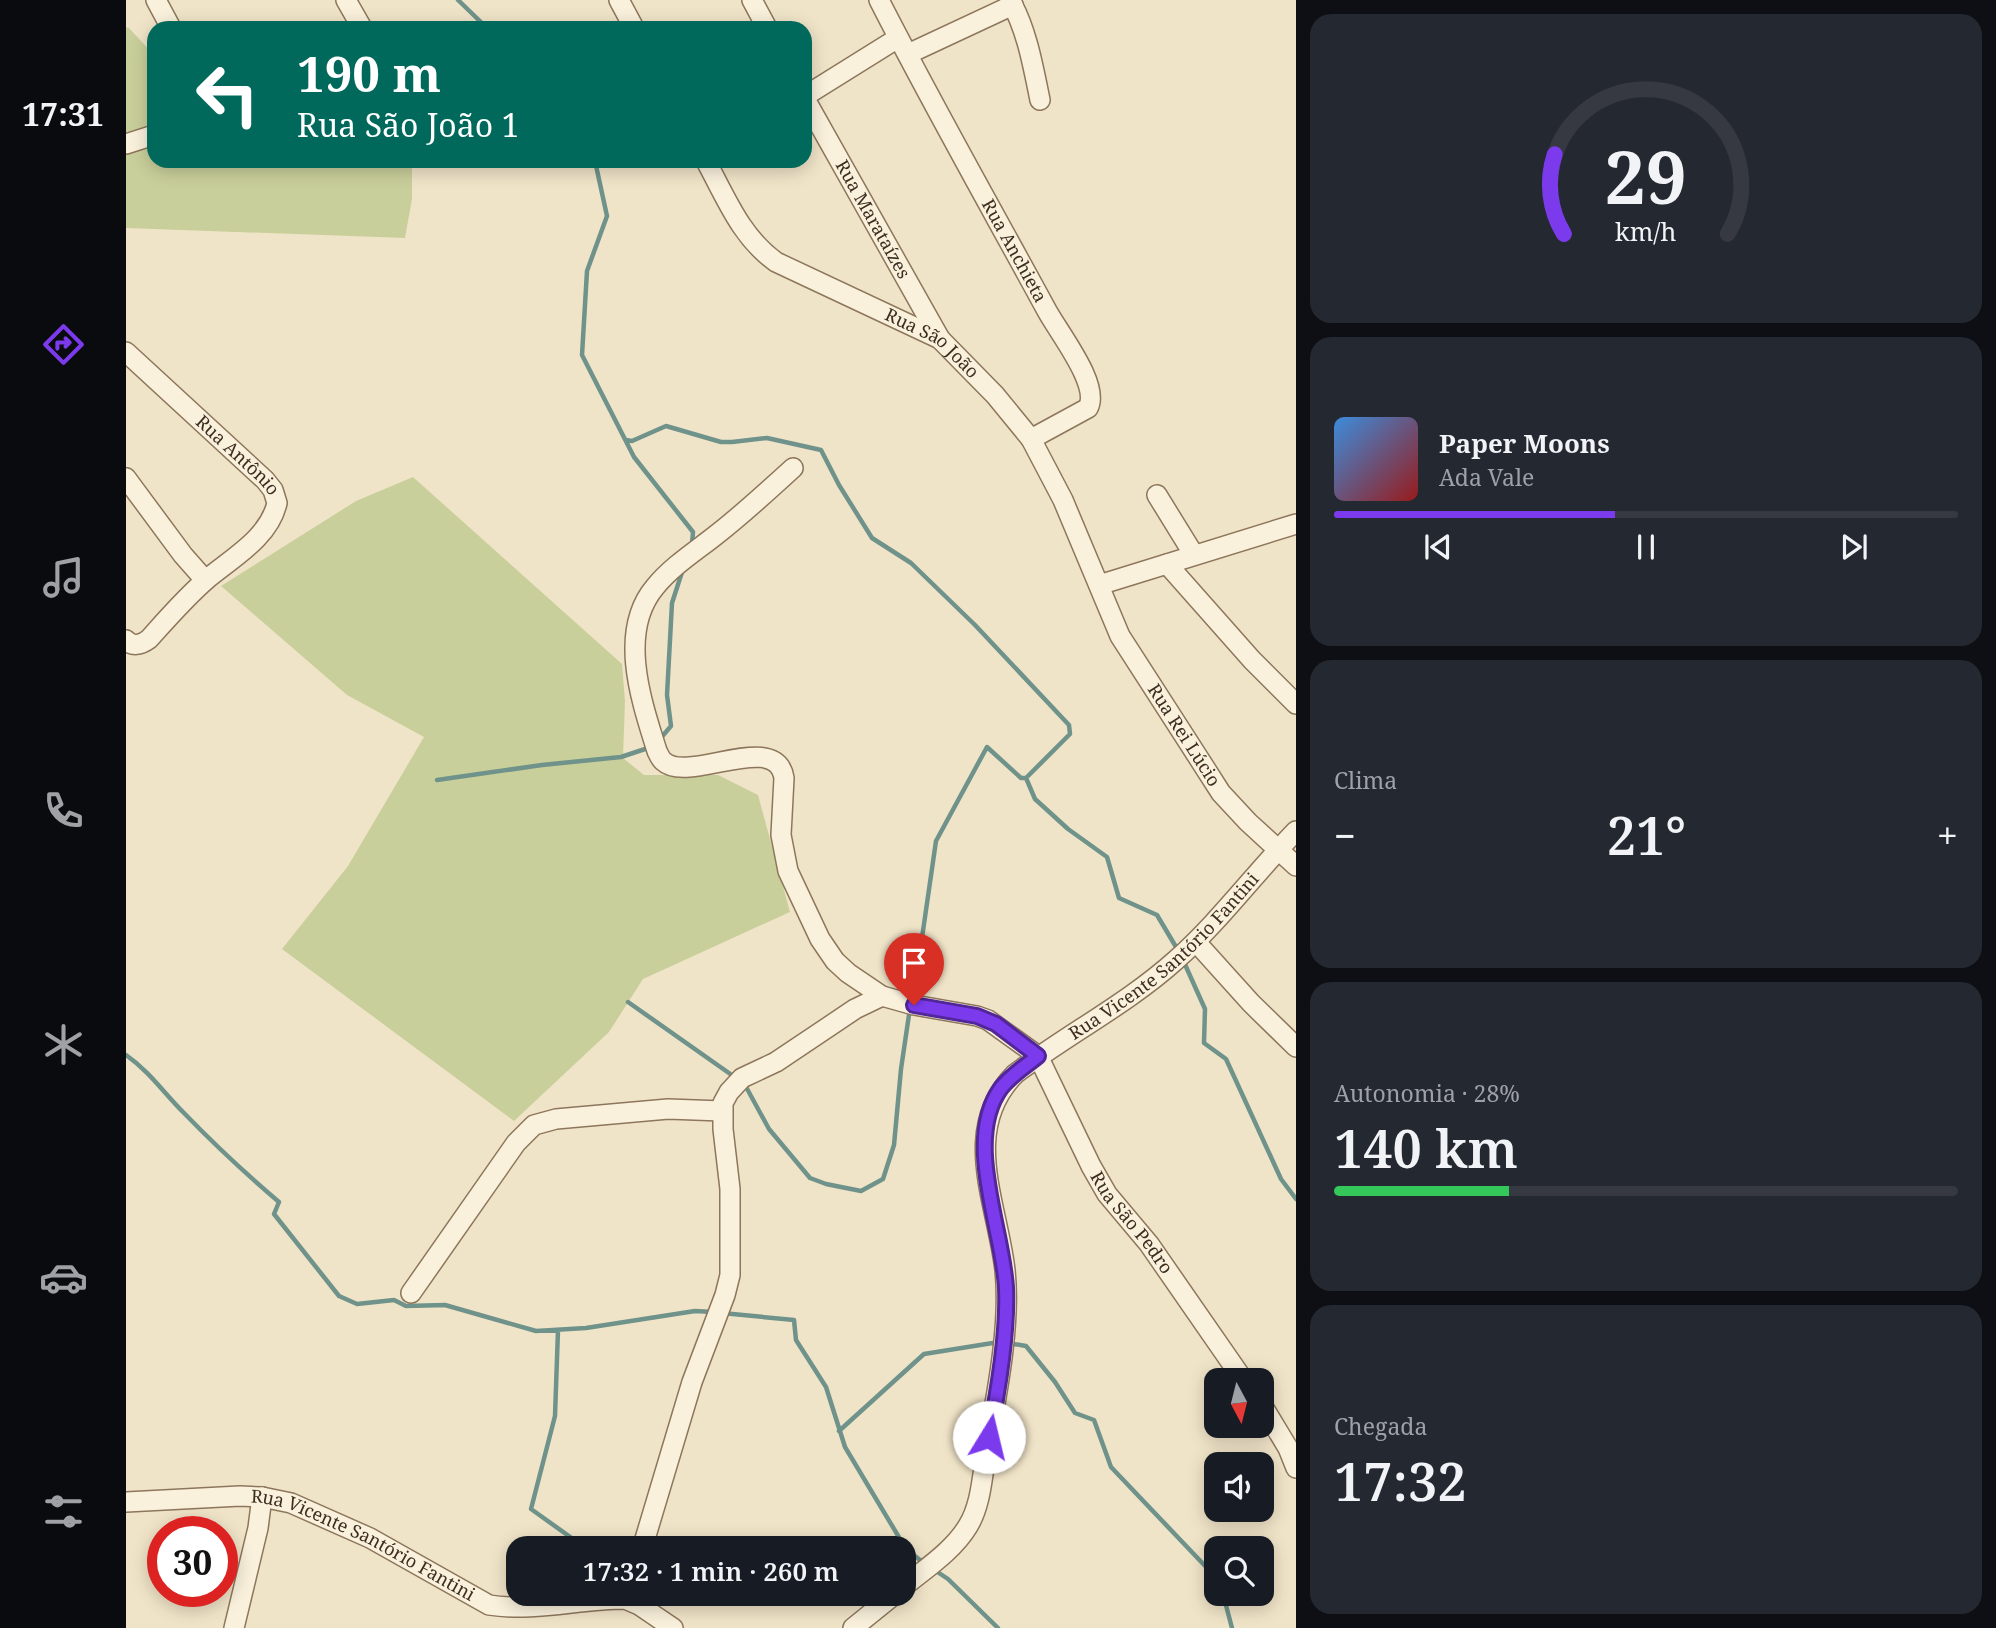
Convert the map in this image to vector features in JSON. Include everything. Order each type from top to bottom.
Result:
[{"type":"street","points":[[156,0],[167,21]]},
{"type":"street","points":[[346,0],[358,21]]},
{"type":"street","points":[[620,0],[630,21]]},
{"type":"street","points":[[752,0],[763,21]]},
{"type":"street","name":"Rua Anchieta","points":[[879,0],[1091,389],[1091,402],[1080,415],[1031,439]]},
{"type":"street","points":[[812,94],[903,46],[1011,3],[1033,66],[1040,100]]},
{"type":"street","name":"Rua Marataízes","points":[[812,110],[940,339]]},
{"type":"street","points":[[126,144],[147,137]]},
{"type":"street","name":"Rua São João","points":[[710,168],[743,230],[776,262],[940,339],[995,395],[1031,439],[1063,500],[1099,585]]},
{"type":"street","name":"Rua Antônio","points":[[126,352],[265,480],[275,496],[276,509],[252,544],[205,580],[146,642],[137,645],[127,640]]},
{"type":"street","points":[[793,468],[719,533],[668,573],[649,594],[636,639],[639,689],[657,751],[663,761],[678,767],[760,758],[771,759],[780,766],[784,778],[782,843],[792,880],[820,939],[835,961],[848,974],[882,996],[914,1005],[977,1016],[996,1024],[1038,1056]]},
{"type":"street","points":[[126,478],[205,580]]},
{"type":"street","points":[[1157,495],[1194,555]]},
{"type":"street","points":[[1099,585],[1296,524]]},
{"type":"street","points":[[1167,564],[1252,660],[1296,704]]},
{"type":"street","name":"Rua Rei Lúcio","points":[[1099,585],[1120,636],[1221,793],[1296,866]]},
{"type":"street","name":"Rua Vicente Santório Fantini","points":[[916,1576],[952,1546],[968,1527],[975,1513],[994,1411],[1006,1292],[985,1155],[985,1136],[988,1116],[1002,1088],[1038,1056],[1125,1000],[1165,970],[1196,942],[1296,831]]},
{"type":"street","points":[[1196,942],[1251,1003],[1296,1047]]},
{"type":"street","points":[[646,1536],[692,1382],[730,1275],[730,1189],[722,1111],[729,1092],[743,1078],[776,1062],[855,1009],[882,996]]},
{"type":"street","name":"Rua São Pedro","points":[[1038,1056],[1107,1194],[1149,1244],[1235,1368]]},
{"type":"street","points":[[411,1293],[516,1143],[534,1125],[556,1119],[668,1109],[722,1111]]},
{"type":"street","points":[[1274,1426],[1296,1468]]},
{"type":"street","name":"Rua Vicente Santório Fantini","points":[[126,1502],[240,1496],[291,1503],[370,1538],[489,1605],[510,1608],[548,1606]]},
{"type":"street","points":[[234,1628],[258,1528],[262,1497]]},
{"type":"street","name":"Rua Vicente Santório Fantini","points":[[640,1606],[673,1628]]},
{"type":"street","points":[[853,1628],[880,1606]]},
{"type":"green space","points":[[126,28],[147,47],[147,168],[412,168],[412,199],[405,238],[126,228]]},
{"type":"green space","points":[[413,477],[622,664],[625,701],[623,758],[644,775],[718,775],[758,795],[790,912],[643,979],[609,1032],[514,1121],[282,949],[348,866],[424,737],[347,695],[221,586],[356,501]]},
{"type":"waterway","points":[[458,0],[480,21]]},
{"type":"waterway","points":[[597,168],[607,216],[587,271],[582,355],[634,457],[693,532],[692,544]]},
{"type":"waterway","points":[[626,440],[632,441],[666,426],[721,442],[767,438],[821,450],[872,538],[911,563],[975,625],[1069,725],[1070,734],[1026,778]]},
{"type":"waterway","points":[[660,739],[671,726],[667,695],[672,603],[683,569]]},
{"type":"waterway","points":[[437,780],[621,757],[651,747]]},
{"type":"waterway","points":[[913,1000],[936,841],[987,747],[1021,778],[1026,778],[1035,799],[1068,829],[1107,857],[1119,898],[1157,915],[1179,952]]},
{"type":"waterway","points":[[1183,960],[1205,1009],[1204,1043],[1226,1059],[1281,1179],[1296,1199]]},
{"type":"waterway","points":[[628,1002],[736,1078]]},
{"type":"waterway","points":[[745,1085],[769,1129],[810,1178],[861,1191],[883,1179],[894,1145],[910,1008]]},
{"type":"waterway","points":[[126,1055],[254,1181],[279,1202],[274,1214],[339,1296],[357,1304],[394,1300],[406,1306],[445,1305],[536,1331],[586,1328],[695,1311],[713,1312]]},
{"type":"waterway","points":[[722,1313],[794,1320],[796,1340],[826,1387],[845,1447],[906,1549],[925,1564]]},
{"type":"waterway","points":[[558,1330],[555,1416],[531,1509],[569,1536]]},
{"type":"waterway","points":[[839,1431],[924,1354],[999,1342]]},
{"type":"waterway","points":[[1008,1343],[1026,1346],[1055,1382],[1075,1413],[1094,1420],[1111,1467],[1204,1565]]},
{"type":"waterway","points":[[933,1569],[948,1579],[998,1628]]},
{"type":"waterway","points":[[1226,1606],[1232,1628]]},
{"type":"route","points":[[914,1005],[977,1016],[996,1024],[1038,1056],[1002,1088],[988,1116],[985,1136],[985,1155],[1006,1292],[989,1437]]}]
